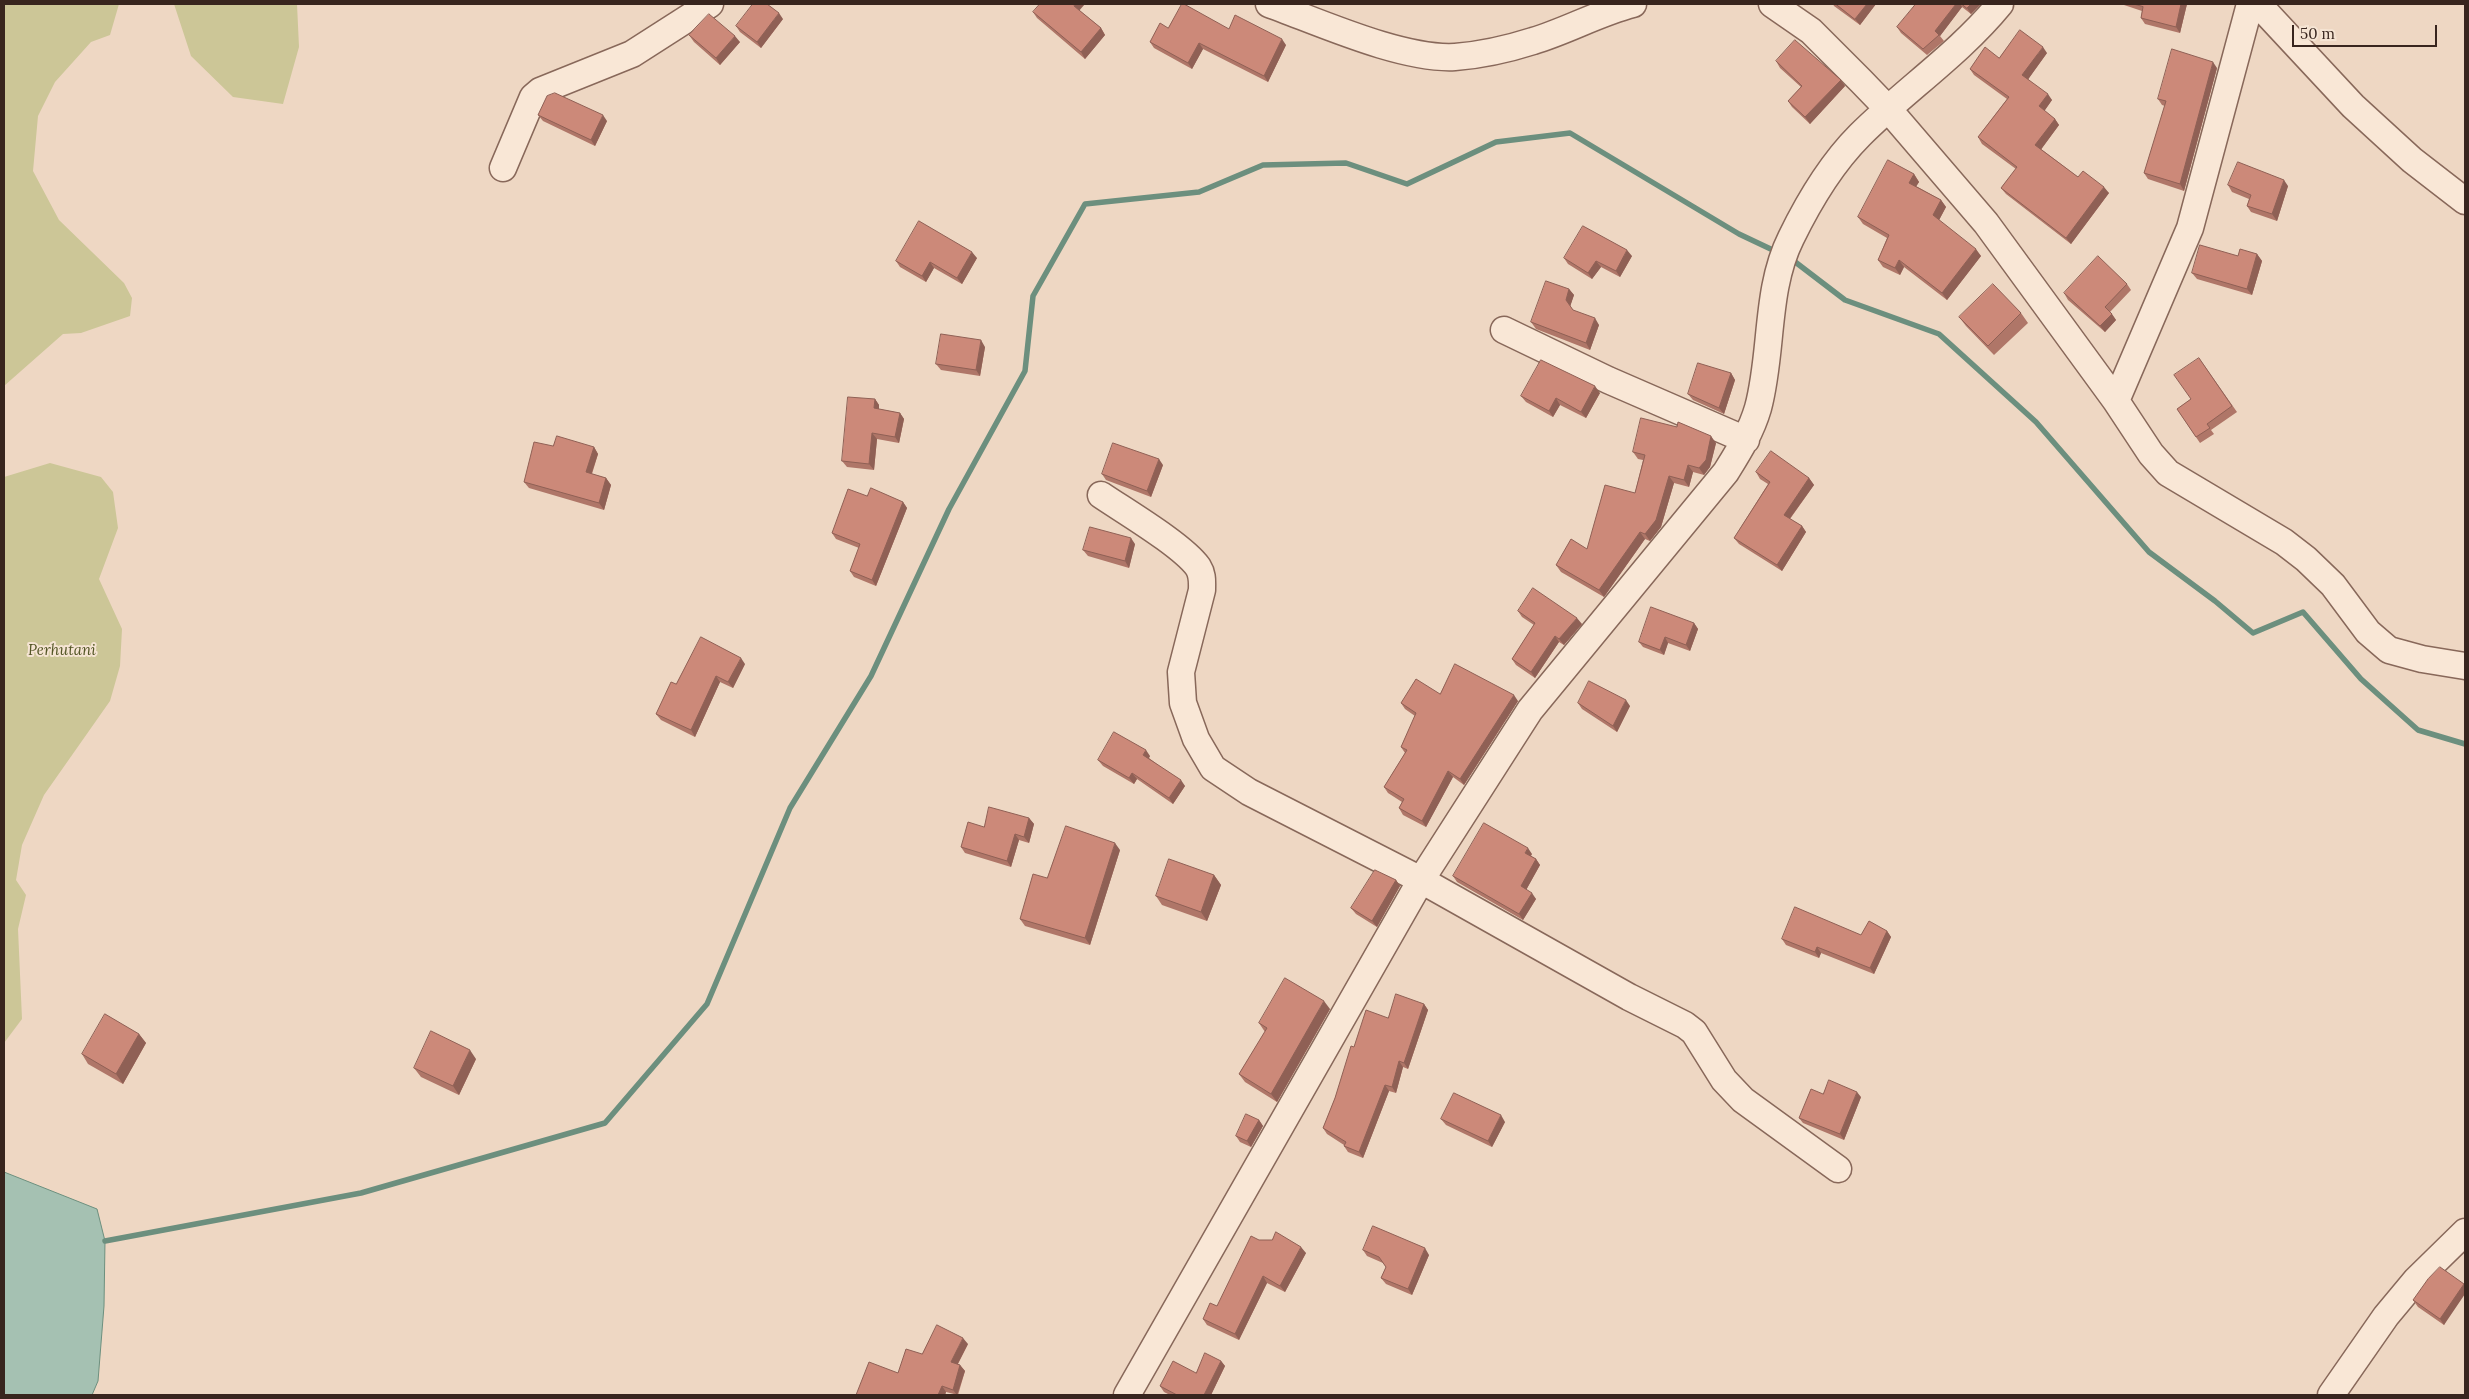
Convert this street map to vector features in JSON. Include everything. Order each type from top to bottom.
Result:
[{"type":"street","points":[[502,168],[534,97],[540,91],[632,54],[710,4]]},
{"type":"street","points":[[1269,4],[1371,41],[1418,54],[1454,57],[1490,52],[1534,41],[1633,4]]},
{"type":"street","points":[[1772,4],[1811,31],[1889,110],[1986,224],[2116,401],[2151,454],[2168,473],[2284,542],[2306,559],[2333,585],[2368,632],[2389,650],[2422,659],[2465,666]]},
{"type":"street","points":[[1127,1395],[1421,880],[1530,710],[1726,472],[1746,440],[1757,408],[1764,378],[1779,266],[1790,239],[1820,183],[1860,134],[1950,57],[2000,4]]},
{"type":"street","points":[[2116,401],[2190,228],[2250,4]]},
{"type":"street","points":[[2258,4],[2353,106],[2412,160],[2465,201]]},
{"type":"street","points":[[1504,330],[1608,380],[1746,440]]},
{"type":"street","points":[[1101,496],[1186,555],[1198,568],[1202,578],[1202,590],[1181,672],[1182,704],[1196,739],[1213,768],[1249,792],[1421,880],[1629,997],[1686,1025],[1694,1032],[1724,1080],[1743,1100],[1838,1169]]},
{"type":"street","points":[[2331,1395],[2386,1316],[2416,1280],[2465,1232]]},
{"type":"green space","points":[[4,4],[119,4],[110,35],[91,42],[55,82],[38,116],[33,171],[59,220],[124,283],[132,298],[130,316],[81,333],[63,334],[4,386]]},
{"type":"green space","points":[[174,4],[297,4],[299,47],[283,104],[233,97],[191,56]]},
{"type":"green space","name":"Perhutani","points":[[50,463],[101,477],[113,492],[118,528],[99,579],[122,629],[120,666],[110,701],[44,795],[22,845],[16,880],[26,895],[18,929],[22,1019],[4,1043],[4,477]]},
{"type":"shaded area","points":[[4,1172],[97,1209],[105,1241],[104,1306],[98,1381],[92,1395],[4,1395]]},
{"type":"building","points":[[753,4],[767,4],[779,13],[757,42],[736,26]]},
{"type":"building","points":[[1040,4],[1075,4],[1074,6],[1101,28],[1081,52],[1033,12]]},
{"type":"building","points":[[1182,4],[1229,29],[1235,15],[1282,39],[1264,76],[1199,43],[1188,63],[1150,42],[1160,23],[1168,28]]},
{"type":"building","points":[[1836,4],[1867,4],[1855,19]]},
{"type":"building","points":[[1916,4],[1956,4],[1935,31],[1939,35],[1923,49],[1897,27]]},
{"type":"building","points":[[1962,4],[1971,4],[1967,8]]},
{"type":"building","points":[[2134,4],[2181,4],[2176,27],[2141,18],[2143,7]]},
{"type":"building","points":[[709,14],[735,36],[716,58],[689,35]]},
{"type":"building","points":[[2020,30],[2043,47],[2022,75],[2048,94],[2039,106],[2055,119],[2035,145],[2078,177],[2083,171],[2104,187],[2066,238],[2001,188],[2017,167],[1978,137],[2009,97],[1970,69],[1985,47],[1999,58]]},
{"type":"building","points":[[1795,40],[1841,80],[1805,117],[1788,101],[1802,86],[1776,61]]},
{"type":"building","points":[[2172,49],[2213,62],[2180,184],[2144,173],[2166,101],[2158,99]]},
{"type":"building","points":[[555,93],[603,115],[591,140],[538,115],[547,96]]},
{"type":"building","points":[[1888,160],[1914,174],[1909,183],[1941,200],[1933,215],[1976,249],[1942,293],[1899,260],[1895,268],[1878,260],[1889,235],[1858,217]]},
{"type":"building","points":[[2238,162],[2284,180],[2272,214],[2247,206],[2251,195],[2228,185]]},
{"type":"building","points":[[919,221],[972,252],[957,278],[930,262],[922,276],[896,261]]},
{"type":"building","points":[[1583,226],[1627,250],[1616,271],[1596,261],[1588,273],[1564,258]]},
{"type":"building","points":[[2200,245],[2238,256],[2240,249],[2257,254],[2247,289],[2192,273]]},
{"type":"building","points":[[2098,256],[2127,284],[2105,307],[2112,314],[2100,326],[2064,293]]},
{"type":"building","points":[[1546,281],[1569,289],[1566,300],[1573,310],[1595,318],[1586,343],[1531,322]]},
{"type":"building","points":[[1993,284],[2021,313],[1988,346],[1959,317]]},
{"type":"building","points":[[941,334],[981,340],[976,370],[936,364]]},
{"type":"building","points":[[2199,358],[2232,406],[2207,424],[2210,428],[2196,437],[2177,409],[2191,399],[2174,375]]},
{"type":"building","points":[[1541,360],[1595,386],[1581,412],[1556,398],[1549,411],[1521,396]]},
{"type":"building","points":[[1698,363],[1731,373],[1719,408],[1688,394]]},
{"type":"building","points":[[848,397],[875,399],[874,408],[900,413],[895,437],[872,433],[869,464],[842,461]]},
{"type":"building","points":[[1641,418],[1677,427],[1678,422],[1711,436],[1706,460],[1699,468],[1688,465],[1684,480],[1669,476],[1656,520],[1645,534],[1640,532],[1599,590],[1556,565],[1571,539],[1587,549],[1605,485],[1635,493],[1645,455],[1633,452]]},
{"type":"building","points":[[557,436],[594,447],[586,472],[606,478],[599,503],[524,482],[534,442],[553,446]]},
{"type":"building","points":[[1113,443],[1159,459],[1147,491],[1102,474]]},
{"type":"building","points":[[1771,451],[1809,478],[1784,515],[1802,526],[1777,565],[1734,538],[1770,482],[1756,472]]},
{"type":"building","points":[[871,488],[903,502],[872,580],[850,571],[860,544],[832,533],[848,489],[867,496]]},
{"type":"building","points":[[1090,527],[1131,538],[1125,561],[1083,550]]},
{"type":"building","points":[[1533,588],[1577,618],[1559,639],[1555,636],[1531,672],[1512,659],[1535,623],[1518,611]]},
{"type":"building","points":[[1651,607],[1694,623],[1686,645],[1665,637],[1660,650],[1639,642]]},
{"type":"building","points":[[701,637],[741,658],[728,682],[716,676],[691,730],[656,714],[671,682],[676,684]]},
{"type":"building","points":[[1455,664],[1514,695],[1460,779],[1448,771],[1422,821],[1399,808],[1404,799],[1384,787],[1407,750],[1401,747],[1416,713],[1401,703],[1416,679],[1440,694]]},
{"type":"building","points":[[1589,681],[1626,700],[1613,726],[1578,703]]},
{"type":"building","points":[[1114,732],[1146,750],[1143,755],[1181,780],[1169,798],[1132,773],[1129,778],[1098,760]]},
{"type":"building","points":[[989,807],[1029,818],[1024,837],[1015,834],[1007,861],[961,847],[968,822],[984,827]]},
{"type":"building","points":[[1484,823],[1528,848],[1525,853],[1536,859],[1521,886],[1532,893],[1519,914],[1453,876]]},
{"type":"building","points":[[1066,826],[1115,843],[1085,938],[1020,919],[1033,874],[1047,878]]},
{"type":"building","points":[[1169,859],[1214,875],[1201,912],[1156,896]]},
{"type":"building","points":[[1375,870],[1396,880],[1372,921],[1351,908]]},
{"type":"building","points":[[1795,907],[1861,935],[1869,921],[1887,931],[1870,968],[1817,947],[1815,952],[1782,939]]},
{"type":"building","points":[[1285,978],[1324,1001],[1271,1094],[1239,1074],[1267,1028],[1259,1023]]},
{"type":"building","points":[[1396,994],[1424,1004],[1404,1063],[1399,1061],[1392,1087],[1385,1085],[1359,1152],[1344,1146],[1346,1142],[1323,1128],[1335,1098],[1351,1046],[1354,1047],[1366,1010],[1388,1018]]},
{"type":"building","points":[[105,1014],[139,1034],[116,1074],[82,1054]]},
{"type":"building","points":[[431,1031],[470,1050],[453,1086],[414,1068]]},
{"type":"building","points":[[1829,1080],[1857,1092],[1840,1134],[1799,1118],[1811,1089],[1823,1094]]},
{"type":"building","points":[[1454,1093],[1501,1115],[1488,1141],[1441,1119]]},
{"type":"building","points":[[1246,1114],[1259,1120],[1247,1141],[1236,1136]]},
{"type":"building","points":[[1373,1226],[1425,1248],[1408,1289],[1381,1278],[1386,1267],[1379,1257],[1363,1250]]},
{"type":"building","points":[[1276,1232],[1301,1247],[1280,1286],[1263,1276],[1235,1334],[1203,1319],[1210,1303],[1217,1306],[1251,1236],[1259,1240],[1272,1240]]},
{"type":"building","points":[[2440,1267],[2464,1284],[2440,1319],[2413,1300],[2428,1279]]},
{"type":"building","points":[[937,1325],[963,1338],[951,1362],[960,1365],[953,1390],[942,1386],[938,1395],[856,1395],[869,1362],[898,1373],[906,1349],[922,1354]]},
{"type":"building","points":[[1205,1353],[1221,1361],[1204,1395],[1177,1395],[1160,1386],[1173,1361],[1196,1373]]},
{"type":"waterway","points":[[105,1241],[361,1193],[605,1123],[707,1004],[790,808],[871,676],[949,509],[1025,371],[1033,296],[1085,204],[1199,192],[1263,165],[1346,163],[1407,184],[1496,142],[1570,133],[1739,234],[1777,252]]},
{"type":"waterway","points":[[1790,258],[1845,300],[1939,334],[2036,422],[2149,552],[2215,601],[2253,633],[2303,612],[2361,679],[2418,730],[2465,744]]}]
